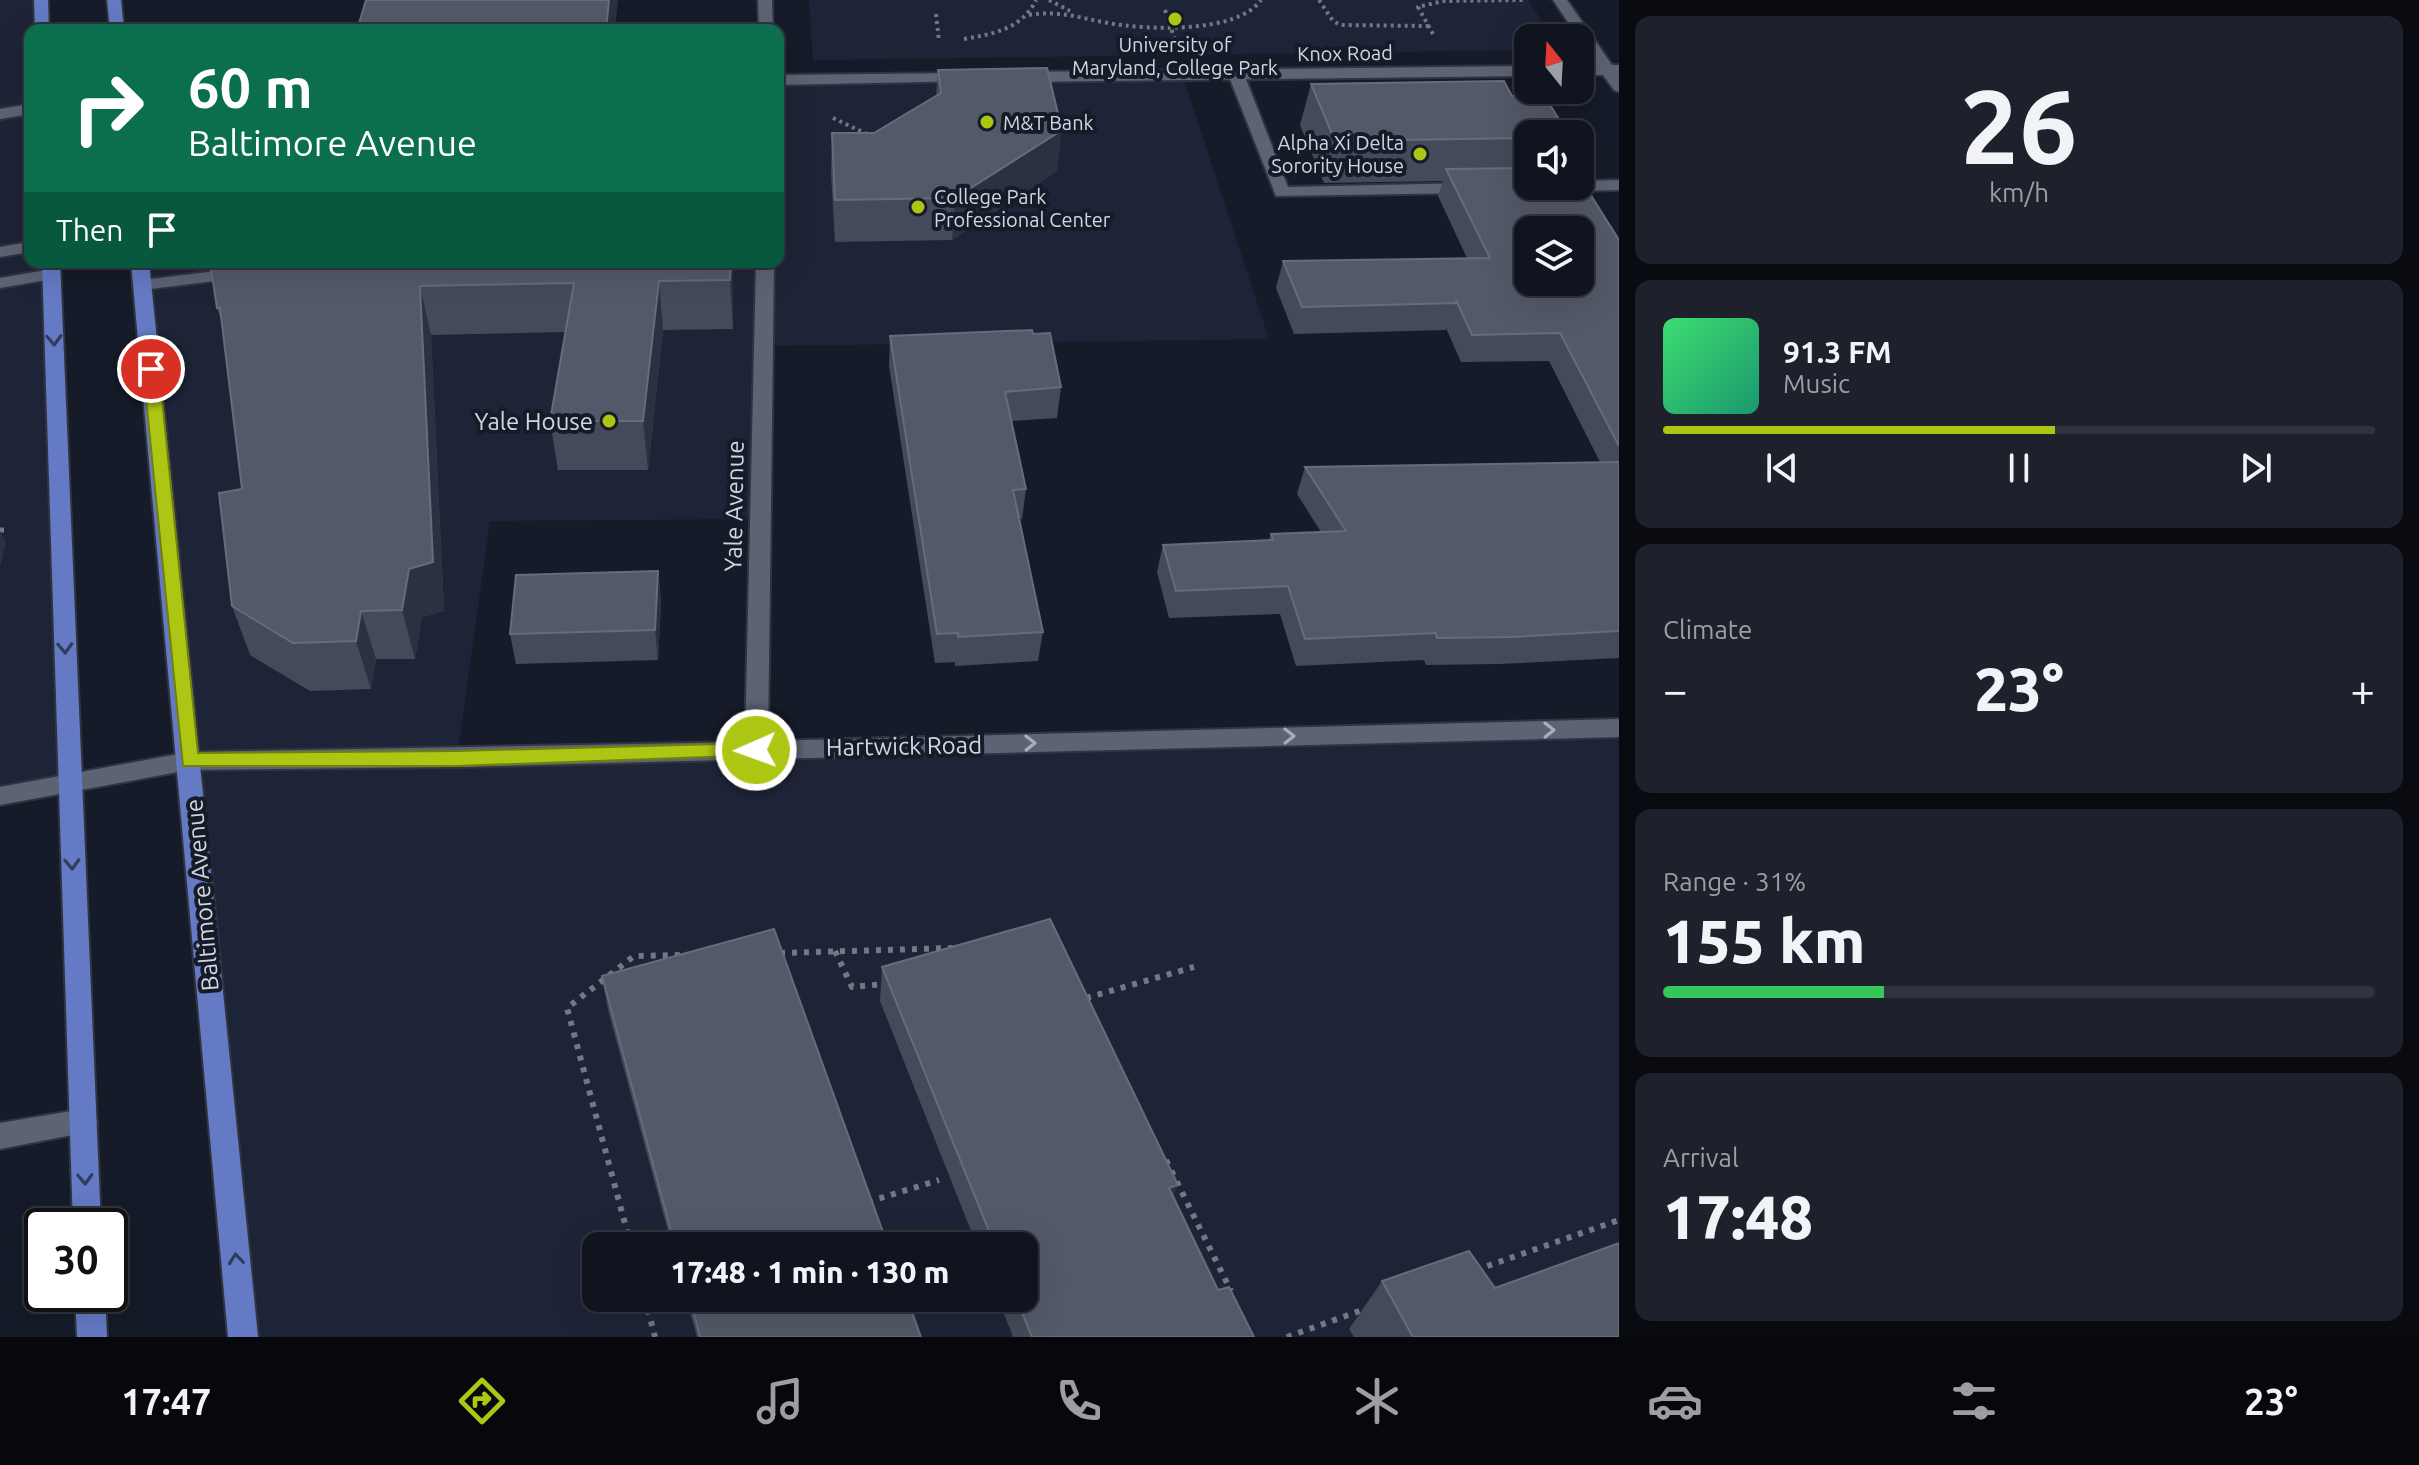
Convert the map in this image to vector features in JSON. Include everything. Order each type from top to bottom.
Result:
[{"type":"main road","points":[[41,0],[42,24]]},
{"type":"main road","points":[[114,0],[116,24]]},
{"type":"main road","points":[[47,268],[86,1208]]},
{"type":"main road","name":"Baltimore Avenue","points":[[141,268],[243,1337]]},
{"type":"main road","points":[[91,1312],[92,1337]]},
{"type":"street","points":[[765,0],[766,24]]},
{"type":"street","points":[[1560,0],[1613,70],[1619,87]]},
{"type":"street","name":"Knox Road","points":[[784,80],[1514,71]]},
{"type":"street","points":[[1236,74],[1282,192],[1486,188]]},
{"type":"street","points":[[0,114],[24,110]]},
{"type":"street","points":[[1594,186],[1619,185]]},
{"type":"street","points":[[0,252],[24,248]]},
{"type":"street","points":[[0,269],[24,267]]},
{"type":"street","points":[[0,283],[41,268]]},
{"type":"street","name":"Yale Avenue","points":[[756,750],[765,268]]},
{"type":"street","points":[[143,285],[255,272]]},
{"type":"street","name":"Hartwick Road","points":[[0,796],[69,786],[189,761],[457,758],[1619,728]]},
{"type":"street","points":[[0,1136],[83,1122]]},
{"type":"path","points":[[1029,15],[1036,0]]},
{"type":"path","points":[[1049,0],[1075,13]]},
{"type":"path","points":[[962,39],[1011,27],[1029,15],[1051,11],[1075,13],[1121,25],[1217,24],[1240,20],[1255,12],[1261,0]]},
{"type":"path","points":[[1319,0],[1333,21],[1340,25],[1430,28],[1417,0]]},
{"type":"path","points":[[1418,7],[1443,1],[1529,0]]},
{"type":"path","points":[[1165,10],[1175,37]]},
{"type":"path","points":[[936,14],[939,41],[950,39]]},
{"type":"path","points":[[824,113],[879,140]]},
{"type":"path","points":[[0,530],[8,530]]},
{"type":"path","points":[[773,953],[967,948]]},
{"type":"path","points":[[835,951],[852,987],[898,977]]},
{"type":"path","points":[[627,1232],[567,1008],[634,956],[696,955]]},
{"type":"path","points":[[1086,998],[1194,967]]},
{"type":"path","points":[[883,982],[887,993]]},
{"type":"path","points":[[1080,985],[1093,1012]]},
{"type":"path","points":[[1163,1153],[1232,1295]]},
{"type":"path","points":[[865,1203],[939,1180]]},
{"type":"path","points":[[1460,1276],[1619,1220]]},
{"type":"path","points":[[1287,1337],[1373,1306]]},
{"type":"path","points":[[649,1312],[655,1337]]},
{"type":"shaded area","points":[[0,0],[41,0],[42,24],[24,24],[24,268],[52,268],[69,786],[0,793]]},
{"type":"shaded area","name":"University of Maryland, College Park","points":[[809,0],[1528,0],[1544,24],[1514,24],[1514,50],[813,60]]},
{"type":"shaded area","points":[[1182,74],[1269,339],[763,346],[760,519],[490,521],[457,758],[1619,728],[1619,1337],[244,1337],[141,268],[784,268],[784,80]]},
{"type":"building","points":[[366,0],[609,0],[607,24],[359,24]]},
{"type":"building","points":[[1047,68],[1062,130],[955,198],[835,200],[832,133],[874,133],[941,93],[938,70]]},
{"type":"building","points":[[1504,81],[1514,96],[1514,104],[1550,104],[1559,120],[1514,120],[1514,138],[1335,141],[1311,84]]},
{"type":"building","points":[[1514,168],[1514,200],[1594,200],[1619,240],[1619,446],[1560,333],[1472,335],[1456,300],[1456,303],[1302,307],[1283,261],[1490,258],[1446,169]]},
{"type":"building","points":[[211,268],[731,268],[730,280],[659,281],[643,421],[550,421],[574,283],[420,286],[433,562],[409,569],[402,610],[361,611],[356,641],[293,643],[232,606],[219,493],[242,489],[220,308],[217,308]]},
{"type":"building","points":[[1032,330],[1033,334],[1050,333],[1061,387],[1005,392],[1026,489],[1013,490],[1043,632],[958,637],[958,633],[937,634],[890,336]]},
{"type":"building","points":[[1619,462],[1619,631],[1512,637],[1437,638],[1436,633],[1305,639],[1288,586],[1176,591],[1163,545],[1273,540],[1271,534],[1346,531],[1305,467]]},
{"type":"building","points":[[658,571],[655,630],[510,634],[516,575]]},
{"type":"building","points":[[1050,919],[1178,1185],[1169,1188],[1218,1290],[1229,1287],[1254,1337],[1032,1337],[1022,1312],[1038,1312],[1038,1232],[989,1232],[882,967]]},
{"type":"building","points":[[774,929],[883,1232],[671,1232],[602,976]]},
{"type":"building","points":[[1619,1243],[1619,1337],[1413,1337],[1382,1281],[1469,1251],[1495,1288]]},
{"type":"building","points":[[694,1312],[912,1312],[921,1337],[700,1337]]},
{"type":"place","name":"University of Maryland, College Park","points":[[1175,19]]},
{"type":"place","name":"M&T Bank","points":[[987,122]]},
{"type":"place","name":"Alpha Xi Delta Sorority House","points":[[1420,154]]},
{"type":"place","name":"College Park Professional Center","points":[[918,207]]},
{"type":"place","name":"Yale House","points":[[609,421]]},
{"type":"route","points":[[151,369],[189,761],[756,750]]}]
